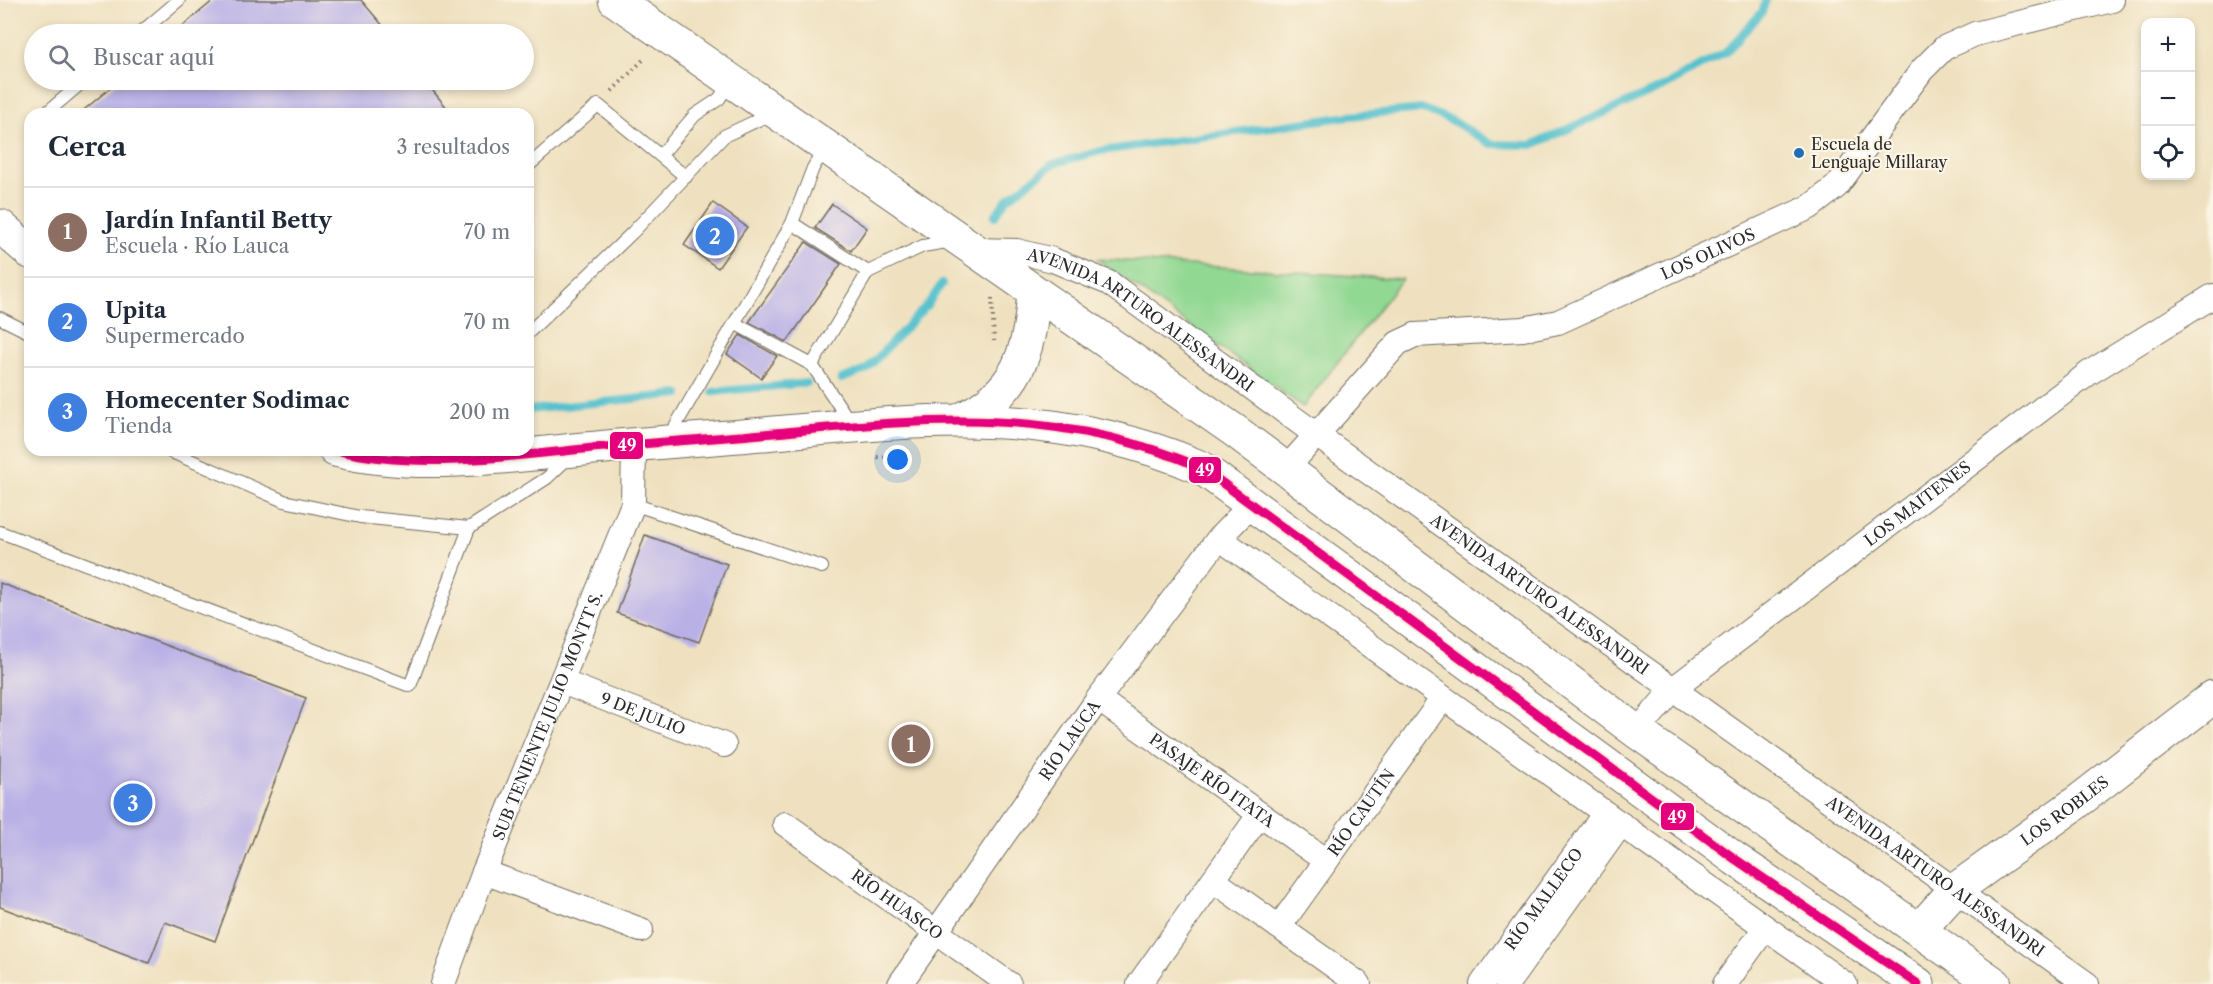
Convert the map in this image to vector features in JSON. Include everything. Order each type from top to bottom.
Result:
[{"type":"main road","name":"AVENIDA ARTURO ALESSANDRI","points":[[615,0],[969,245],[1286,469],[1637,732],[1995,984]]},
{"type":"main road","points":[[0,226],[24,247]]},
{"type":"main road","points":[[960,420],[994,401],[1018,368],[1031,329],[1034,292]]},
{"type":"main road","points":[[534,455],[852,426],[960,420],[1032,423],[1089,431],[1166,453],[1202,468],[1735,859],[1918,984]]},
{"type":"main road","points":[[486,456],[509,458],[526,456]]},
{"type":"main road","points":[[1202,468],[1241,471],[1286,469]]},
{"type":"main road","name":"LOS ROBLES","points":[[1919,930],[1955,890],[2076,803],[2213,697]]},
{"type":"street","name":"LOS OLIVOS","points":[[1286,469],[1318,436],[1398,343],[1415,335],[1523,329],[1558,322],[1810,207],[1837,186],[1922,70],[1944,48],[1976,34],[2112,0]]},
{"type":"street","name":"AVENIDA ARTURO ALESSANDRI","points":[[969,245],[1017,251],[1044,258],[1109,284],[1318,436],[2087,984]]},
{"type":"street","name":"LOS MAITENES","points":[[1637,732],[1673,689],[2089,374],[2213,296]]},
{"type":"street","name":"SUB TENIENTE JULIO MONTT S.","points":[[443,984],[484,872],[633,504],[650,444]]},
{"type":"street","name":"RÍO LAUCA","points":[[900,984],[1098,699],[1219,538],[1251,505]]},
{"type":"street","points":[[1219,538],[1845,984]]},
{"type":"street","name":"9 DE JULIO","points":[[562,682],[724,745]]},
{"type":"street","name":"RÍO CAUTÍN","points":[[1279,927],[1443,698]]},
{"type":"street","name":"PASAJE RÍO ITATA","points":[[1098,699],[1326,861]]},
{"type":"street","points":[[1139,984],[1260,814]]},
{"type":"street","name":"RÍO MALLECO","points":[[1482,984],[1613,819]]},
{"type":"street","name":"RÍO MALLECO","points":[[1506,984],[1613,819]]},
{"type":"street","name":"RÍO HUASCO","points":[[784,824],[1009,984]]},
{"type":"street","points":[[484,872],[641,930]]},
{"type":"street","points":[[1213,880],[1359,984]]},
{"type":"street","points":[[1725,984],[1765,928]]},
{"type":"lane","points":[[151,24],[179,0]]},
{"type":"lane","points":[[660,156],[695,115],[719,99],[731,81]]},
{"type":"lane","points":[[52,108],[74,90]]},
{"type":"lane","points":[[534,161],[598,105],[686,177]]},
{"type":"lane","points":[[534,327],[686,177],[724,136],[776,112]]},
{"type":"lane","points":[[650,444],[736,324],[792,223],[813,168],[826,146]]},
{"type":"lane","points":[[792,223],[868,272]]},
{"type":"lane","points":[[812,365],[868,272],[923,246],[969,245]]},
{"type":"lane","points":[[0,318],[24,330]]},
{"type":"lane","points":[[736,324],[812,365],[852,426]]},
{"type":"lane","points":[[0,532],[410,686],[469,528],[547,478],[577,450]]},
{"type":"lane","points":[[181,456],[284,501],[360,517],[469,528]]},
{"type":"lane","points":[[633,504],[822,567]]},
{"type":"path","points":[[598,105],[632,71]]},
{"type":"path","points":[[867,458],[914,455]]},
{"type":"green space","points":[[1097,259],[1402,279],[1303,407]]},
{"type":"building","points":[[214,0],[361,0],[381,24],[185,24]]},
{"type":"building","points":[[108,90],[432,90],[447,108],[86,108]]},
{"type":"building","points":[[713,203],[747,227],[718,268],[684,245]]},
{"type":"building","points":[[832,204],[867,228],[851,251],[815,228]]},
{"type":"building","points":[[806,242],[841,264],[787,342],[749,322]]},
{"type":"building","points":[[740,335],[777,356],[761,378],[727,354]]},
{"type":"building","points":[[645,535],[727,564],[699,642],[617,613]]},
{"type":"building","points":[[0,583],[306,698],[215,941],[165,922],[149,963],[0,907]]},
{"type":"waterway","points":[[995,216],[1006,200],[1053,164],[1101,151],[1350,116],[1423,109],[1453,121],[1491,144],[1532,145],[1665,86],[1726,52],[1762,12],[1766,0]]},
{"type":"waterway","points":[[841,379],[866,370],[927,305],[942,284]]},
{"type":"waterway","points":[[713,392],[807,383]]},
{"type":"waterway","points":[[534,409],[679,394]]},
{"type":"transit line","name":"49","points":[[534,454],[885,424],[938,421],[991,422],[1043,426],[1095,434],[1148,448],[1202,468],[1735,859],[1918,984]]},
{"type":"transit line","name":"49","points":[[366,456],[428,461],[512,456]]},
{"type":"place","name":"Escuela de Lenguaje Millaray","points":[[1799,153]]},
{"type":"place","name":"Upita","points":[[715,236]]},
{"type":"place","name":"Jardín Infantil Betty","points":[[911,744]]},
{"type":"place","name":"Homecenter Sodimac","points":[[133,803]]}]
